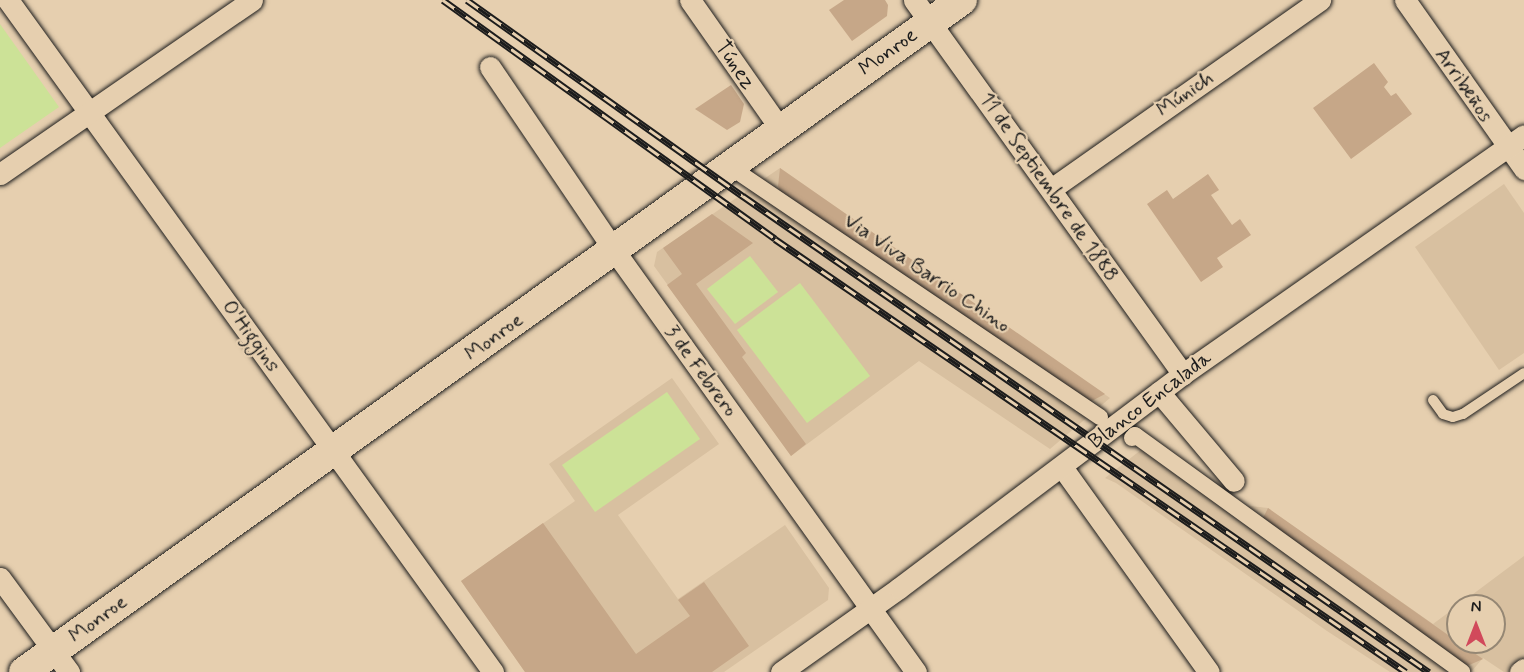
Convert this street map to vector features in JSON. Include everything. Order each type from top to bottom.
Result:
[{"type":"main road","name":"Monroe","points":[[24,672],[62,661],[334,451],[781,130],[923,10],[962,0]]},
{"type":"street","name":"O'Higgins","points":[[8,0],[493,672]]},
{"type":"street","points":[[0,174],[252,0]]},
{"type":"street","name":"Túnez","points":[[690,0],[781,130]]},
{"type":"street","name":"Múnich","points":[[1051,189],[1320,0]]},
{"type":"street","name":"Arribeños","points":[[1405,0],[1516,140],[1524,170]]},
{"type":"street","name":"11 de Septiembre de 1888","points":[[923,10],[1183,374]]},
{"type":"street","name":"3 de Febrero","points":[[490,67],[614,250],[872,607],[916,672]]},
{"type":"street","name":"Blanco Encalada","points":[[781,672],[872,607],[1183,374],[1516,140]]},
{"type":"street","name":"Via Viva Barrio Chino","points":[[729,166],[1100,417]]},
{"type":"street","points":[[1159,392],[1234,481]]},
{"type":"street","points":[[1132,438],[1135,435],[1462,672]]},
{"type":"street","points":[[1062,466],[1209,672]]},
{"type":"street","points":[[0,578],[62,661]]},
{"type":"lane","points":[[1433,400],[1443,414],[1453,417],[1463,414],[1524,373]]},
{"type":"shaded area","points":[[780,168],[1110,398],[1050,449],[919,361],[791,456],[654,266],[657,252]]},
{"type":"shaded area","points":[[1504,184],[1524,213],[1524,353],[1499,370],[1415,247]]},
{"type":"shaded area","points":[[672,378],[719,444],[618,515],[678,599],[785,525],[829,588],[828,600],[724,672],[525,672],[461,581],[575,501],[549,464]]},
{"type":"shaded area","points":[[1155,439],[1228,497],[1242,505],[1268,508],[1433,624],[1446,614],[1446,654],[1506,654],[1506,594],[1473,594],[1524,556],[1524,672],[1504,672],[1483,658],[1471,672],[1390,672],[1327,631],[1116,483],[1105,478]]},
{"type":"green space","points":[[0,24],[59,107],[0,148]]},
{"type":"green space","points":[[750,256],[778,292],[735,324],[707,289]]},
{"type":"green space","points":[[800,283],[870,376],[807,423],[737,330]]},
{"type":"green space","points":[[667,392],[700,439],[595,512],[562,465]]},
{"type":"building","points":[[844,0],[885,0],[888,5],[887,16],[852,41],[829,10]]},
{"type":"building","points":[[1374,63],[1388,82],[1384,87],[1391,96],[1396,93],[1412,114],[1351,159],[1313,108]]},
{"type":"building","points":[[731,85],[744,104],[740,122],[727,130],[695,109]]},
{"type":"building","points":[[780,168],[1105,394],[1088,403],[782,198],[778,186]]},
{"type":"building","points":[[1208,174],[1219,190],[1211,195],[1232,225],[1240,219],[1251,235],[1217,258],[1223,267],[1201,282],[1147,204],[1167,190],[1173,199]]},
{"type":"building","points":[[712,214],[753,243],[696,284],[746,353],[742,357],[806,444],[791,456],[667,285],[682,274],[663,248]]},
{"type":"building","points":[[1268,508],[1446,634],[1446,651],[1262,520]]},
{"type":"building","points":[[543,523],[636,654],[690,616],[678,600],[704,582],[749,646],[712,672],[525,672],[461,581]]},
{"type":"building","points":[[1450,654],[1476,654],[1483,659],[1467,666]]},
{"type":"railway","points":[[443,0],[775,239],[1406,672]]},
{"type":"railway","points":[[467,0],[743,196],[1429,672]]}]
